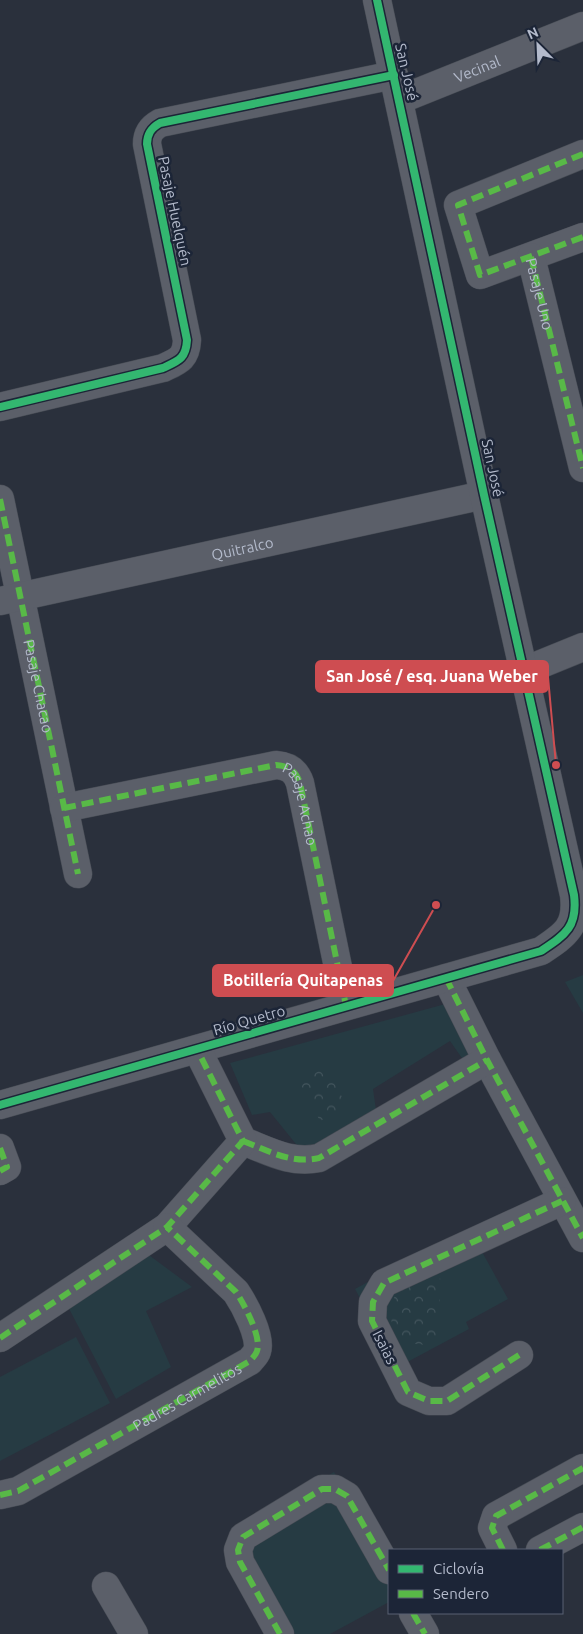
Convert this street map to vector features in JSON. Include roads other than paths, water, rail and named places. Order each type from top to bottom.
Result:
[{"type":"street","name":"San José","points":[[377,0],[575,907],[574,918],[569,928],[572,943]]},
{"type":"street","name":"Vecinal","points":[[397,88],[583,26]]},
{"type":"street","name":"Pasaje Huelquén","points":[[0,407],[162,368],[181,359],[186,350],[187,340],[147,144],[147,137],[154,126],[160,123],[397,88]]},
{"type":"street","name":"Pasaje Uno","points":[[583,154],[458,206],[480,275],[531,257],[583,468]]},
{"type":"street","points":[[531,257],[583,237]]},
{"type":"street","name":"Quitralco","points":[[10,599],[484,495]]},
{"type":"street","name":"Pasaje Chacao","points":[[0,499],[10,599],[64,808],[78,874]]},
{"type":"street","points":[[524,671],[583,647]]},
{"type":"street","name":"Pasaje Achao","points":[[64,808],[276,765],[292,769],[300,782],[346,1006]]},
{"type":"street","name":"Río Quetro","points":[[0,1105],[572,943]]},
{"type":"street","points":[[446,978],[487,1060],[583,1238]]},
{"type":"street","points":[[197,1049],[242,1141],[292,1160],[305,1161],[319,1158],[487,1060]]},
{"type":"street","points":[[0,1338],[167,1227],[242,1141]]},
{"type":"street","points":[[0,1148],[7,1167],[0,1171]]},
{"type":"street","name":"Isaias","points":[[519,1355],[447,1401],[429,1401],[408,1392],[372,1321],[374,1302],[384,1283],[562,1201]]},
{"type":"street","name":"Padres Carmelitos","points":[[0,1495],[18,1491],[233,1371],[250,1361],[258,1350],[257,1336],[243,1303],[236,1292],[167,1227]]},
{"type":"street","points":[[502,1549],[492,1528],[496,1516],[583,1468]]},
{"type":"street","points":[[280,1634],[240,1562],[238,1550],[243,1536],[322,1489],[335,1489],[347,1496],[388,1568]]},
{"type":"street","points":[[542,1549],[583,1527]]},
{"type":"street","points":[[106,1586],[134,1634]]},
{"type":"street","points":[[414,1614],[426,1634]]},
{"type":"place","name":"San José / esq. Juana Weber","points":[[556,765]]},
{"type":"place","name":"Botillería Quitapenas","points":[[436,905]]}]
